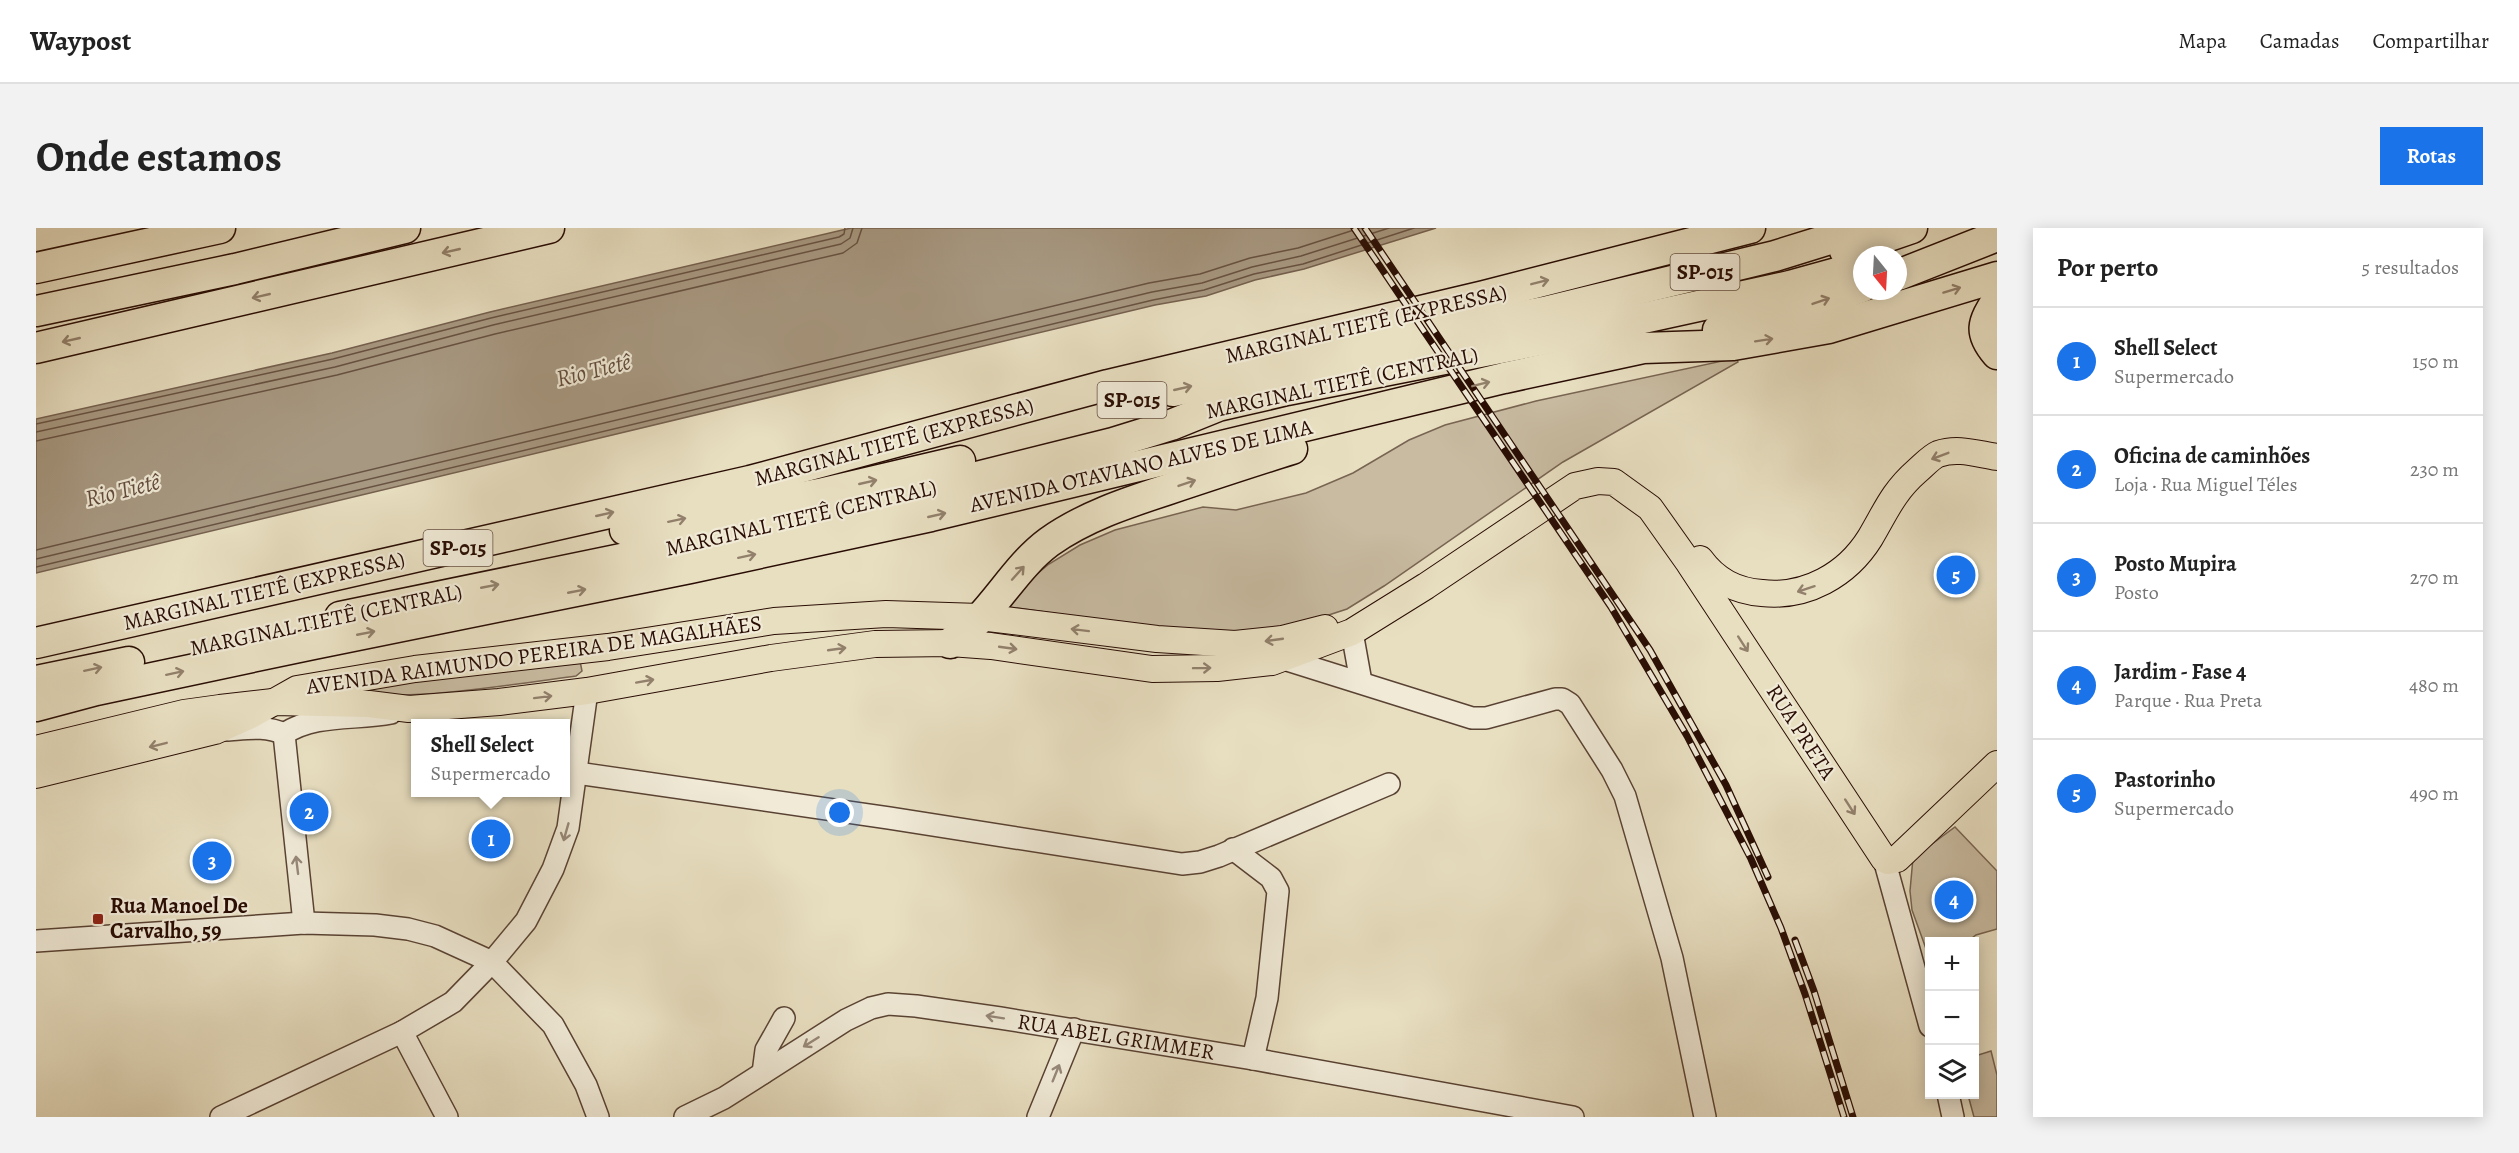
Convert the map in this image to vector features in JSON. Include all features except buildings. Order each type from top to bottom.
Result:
[{"type":"highway","points":[[36,311],[235,269],[405,228]]},
{"type":"highway","points":[[36,348],[549,228]]},
{"type":"highway","name":"MARGINAL TIETÊ (EXPRESSA)","points":[[36,643],[750,481],[1108,385],[1484,297],[1750,228]]},
{"type":"highway","name":"MARGINAL TIETÊ (CENTRAL)","points":[[879,447],[915,445],[989,434],[1361,348],[1544,312],[1775,256],[1865,228]]},
{"type":"highway","points":[[1561,336],[1589,319],[1765,275],[1912,228]]},
{"type":"highway","points":[[1907,252],[1980,228]]},
{"type":"highway","points":[[36,268],[210,230]]},
{"type":"highway","points":[[36,289],[162,250],[210,230]]},
{"type":"highway","points":[[1907,271],[1997,236]]},
{"type":"highway","name":"MARGINAL TIETÊ (CENTRAL)","points":[[36,681],[835,515],[1113,443],[1171,425],[1218,406],[1287,390],[1561,336],[1790,286],[1853,268]]},
{"type":"highway","points":[[36,325],[206,284],[235,269]]},
{"type":"highway","name":"AVENIDA OTAVIANO ALVES DE LIMA","points":[[36,706],[96,690],[279,651],[920,519],[1504,378],[1642,348],[1733,345],[1829,328],[1997,277]]},
{"type":"highway","points":[[1642,348],[1758,320],[1853,290]]},
{"type":"highway","points":[[1997,300],[1983,321],[1986,341],[1997,354]]},
{"type":"highway","points":[[474,544],[531,545],[594,537],[819,494],[1155,417],[1218,406]]},
{"type":"highway","points":[[950,643],[960,637],[980,617],[1028,562],[1048,543],[1075,525],[1122,505],[1328,438],[1373,411]]},
{"type":"main road","name":"AVENIDA RAIMUNDO PEREIRA DE MAGALHÃES","points":[[1717,594],[1747,592],[1772,595],[1799,592],[1821,584],[1844,567],[1868,540],[1900,486],[1936,455],[1959,450],[1997,457]]},
{"type":"main road","name":"AVENIDA RAIMUNDO PEREIRA DE MAGALHÃES","points":[[273,702],[297,689],[371,676],[468,662],[608,647],[785,620],[886,614],[980,617],[1157,639],[1235,645],[1282,639],[1317,631],[1338,623],[1419,577],[1508,514],[1575,473],[1595,465],[1620,469],[1635,474],[1644,481],[1665,504],[1702,563],[1717,594]]},
{"type":"main road","name":"AVENIDA RAIMUNDO PEREIRA DE MAGALHÃES","points":[[273,702],[369,704],[409,709],[499,702],[587,691],[771,658],[875,644],[950,643],[991,646],[1152,669],[1217,668],[1284,659],[1352,632],[1426,586],[1575,486],[1598,481],[1614,482],[1650,508],[1717,594]]},
{"type":"main road","name":"RUA PRETA","points":[[1717,594],[1890,859]]},
{"type":"main road","points":[[587,691],[591,668],[608,647]]},
{"type":"main road","points":[[36,775],[215,730],[273,702]]},
{"type":"main road","points":[[36,749],[184,713],[273,702]]},
{"type":"main road","points":[[1890,859],[1997,764]]},
{"type":"street","points":[[1352,632],[1361,682]]},
{"type":"street","points":[[1284,659],[1472,718],[1486,718],[1555,699],[1562,699],[1570,704],[1612,770],[1625,796],[1672,958],[1705,1117]]},
{"type":"street","points":[[221,1117],[402,1032],[453,1002],[492,962],[526,921],[553,869],[568,828],[587,691]]},
{"type":"street","points":[[284,734],[294,727],[314,721],[379,715],[409,709]]},
{"type":"street","points":[[215,730],[256,728],[277,730],[284,734]]},
{"type":"street","points":[[284,734],[304,923]]},
{"type":"street","points":[[577,773],[889,818],[1182,864],[1200,862],[1389,784]]},
{"type":"street","points":[[1233,849],[1270,878],[1278,891],[1267,998],[1254,1059]]},
{"type":"street","points":[[1890,859],[1891,885],[1925,1011]]},
{"type":"street","points":[[36,941],[304,923],[408,929],[435,936],[492,962],[553,1025],[586,1085],[598,1117]]},
{"type":"street","name":"RUA ABEL GRIMMER","points":[[685,1117],[724,1098],[846,1020],[870,1008],[888,1004],[1074,1029],[1574,1117]]},
{"type":"street","points":[[763,1073],[766,1050],[784,1018]]},
{"type":"street","points":[[1038,1117],[1074,1029]]},
{"type":"street","points":[[402,1032],[447,1117]]},
{"type":"street","points":[[1949,1099],[1953,1117]]},
{"type":"shaded area","points":[[1736,358],[1738,362],[1563,462],[1384,586],[1347,609],[1292,627],[1204,635],[1010,607],[1008,598],[1049,564],[1080,545],[1115,530],[1203,507],[1236,510],[1306,493],[1353,473],[1409,440],[1445,425],[1536,401]]},
{"type":"shaded area","points":[[580,661],[582,671],[576,676],[467,690],[412,695],[357,695],[350,685]]},
{"type":"shaded area","points":[[1955,827],[1997,871],[1997,929],[1973,937],[1925,937],[1925,946],[1912,910],[1910,891],[1913,858]]},
{"type":"shaded area","points":[[1991,1051],[1997,1075],[1997,1117],[1974,1117],[1969,1099],[1979,1099],[1979,1055]]},
{"type":"water","name":"Rio Tietê","points":[[851,228],[1436,228],[1304,269],[1255,280],[1206,296],[1155,305],[36,573],[36,419],[332,353],[490,312]]},
{"type":"railway","points":[[1354,228],[1611,607],[1687,736],[1751,859],[1781,928],[1805,994],[1844,1117]]},
{"type":"railway","points":[[1365,228],[1650,650],[1726,785],[1768,877]]},
{"type":"railway","points":[[1795,940],[1814,991],[1853,1117]]},
{"type":"place","name":"Pastorinho","points":[[1956,575]]},
{"type":"place","name":"Oficina de caminhões","points":[[309,812]]},
{"type":"place","name":"Shell Select","points":[[491,839]]},
{"type":"place","name":"Posto Mupira","points":[[212,861]]},
{"type":"place","name":"Jardim - Fase 4","points":[[1954,900]]},
{"type":"place","name":"Rua Manoel De Carvalho, 59","points":[[98,919]]}]
